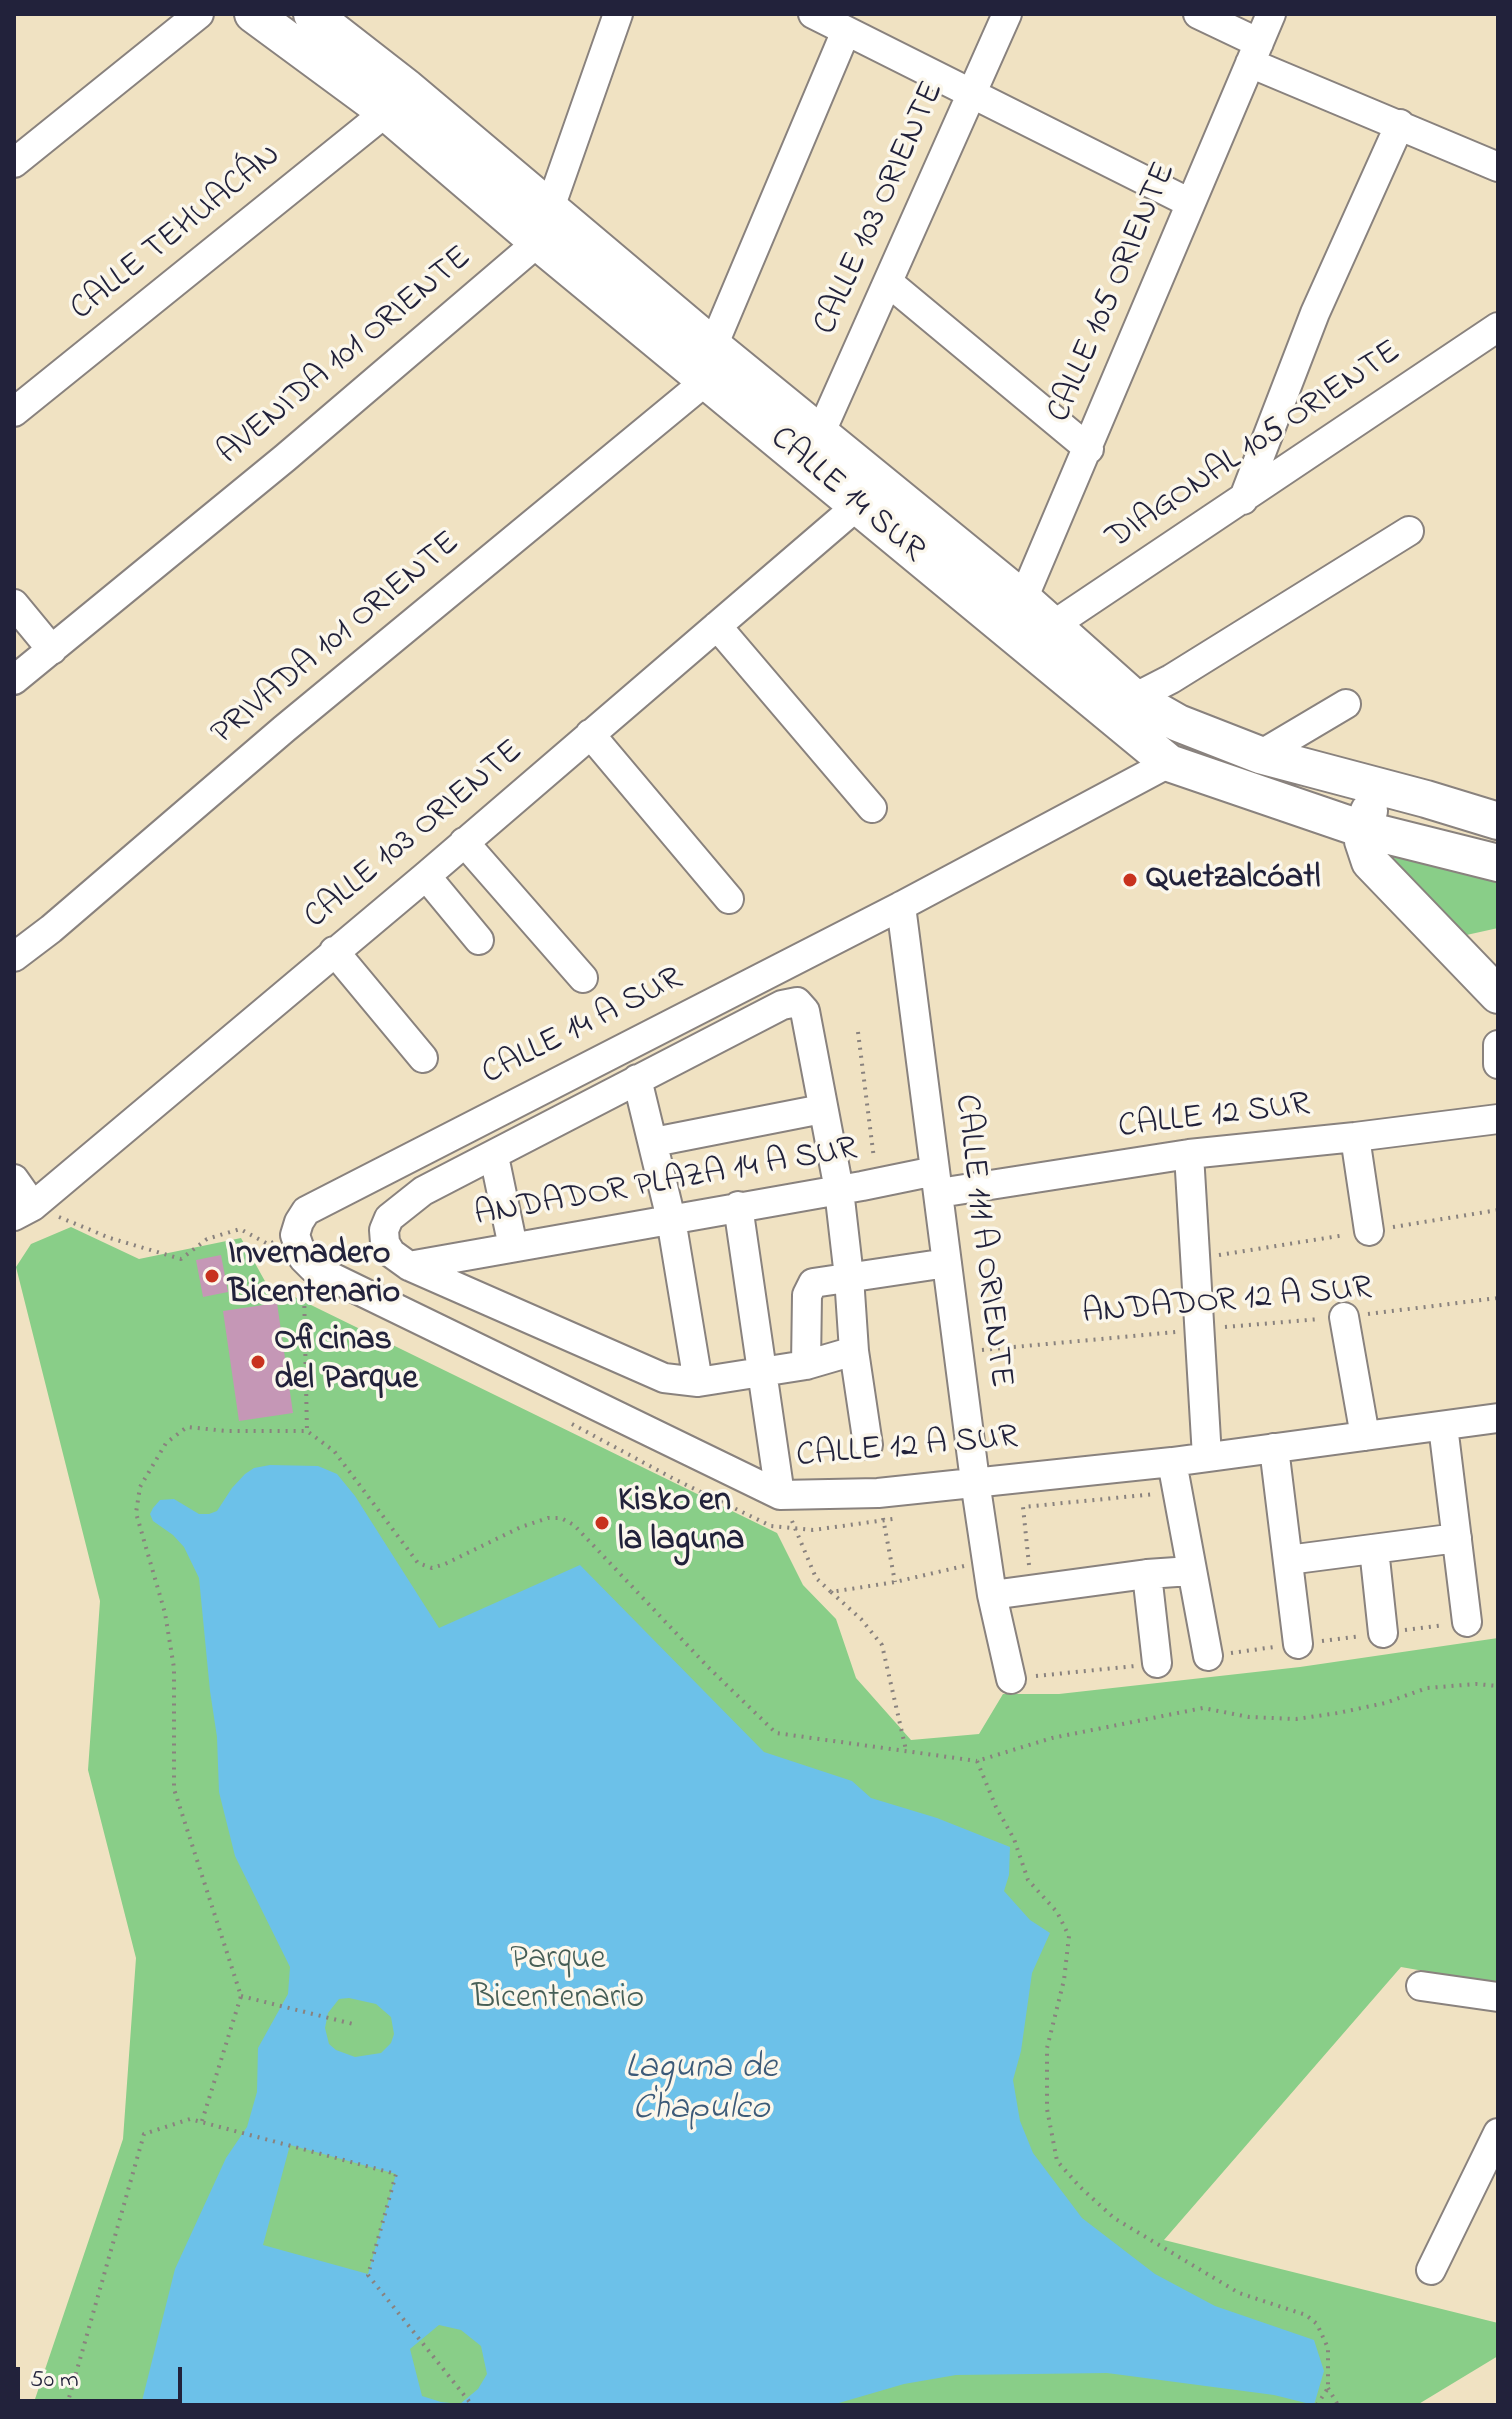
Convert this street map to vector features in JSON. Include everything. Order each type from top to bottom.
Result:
[{"type":"main road","name":"CALLE 14 SUR","points":[[253,14],[386,112],[538,242],[710,363],[820,434],[1023,599],[1134,698],[1191,729],[1260,755],[1498,821]]},
{"type":"main road","name":"CALLE 14 SUR","points":[[312,14],[551,207],[858,505],[1169,763],[1362,829],[1498,863]]},
{"type":"main road","points":[[1377,787],[1362,829],[1370,862],[1498,995]]},
{"type":"street","points":[[14,163],[199,14]]},
{"type":"street","name":"AVENIDA 101 ORIENTE","points":[[14,680],[285,458],[538,242],[618,14]]},
{"type":"street","points":[[813,14],[1190,203]]},
{"type":"street","name":"CALLE 103 ORIENTE","points":[[820,434],[1007,14]]},
{"type":"street","points":[[1198,14],[1254,53],[1400,124],[1498,167]]},
{"type":"street","name":"CALLE 105 ORIENTE","points":[[1023,599],[1271,14]]},
{"type":"street","points":[[710,363],[846,31]]},
{"type":"street","name":"CALLE TEHUACÁN","points":[[14,412],[386,112]]},
{"type":"street","points":[[1243,500],[1315,313],[1400,124]]},
{"type":"street","points":[[888,282],[1089,449]]},
{"type":"street","name":"DIAGONAL 105 ORIENTE","points":[[1052,626],[1498,327]]},
{"type":"street","name":"PRIVADA 101 ORIENTE","points":[[14,957],[51,929],[710,363]]},
{"type":"street","name":"CALLE 103 ORIENTE","points":[[23,1211],[426,876],[858,505]]},
{"type":"street","points":[[1134,698],[1171,679],[1409,531]]},
{"type":"street","points":[[14,604],[52,650]]},
{"type":"street","points":[[717,626],[872,808]]},
{"type":"street","points":[[1260,755],[1346,704]]},
{"type":"street","points":[[590,734],[729,899]]},
{"type":"street","name":"CALLE 14 A SUR","points":[[299,1246],[299,1222],[306,1211],[327,1199],[901,906],[1169,763]]},
{"type":"street","points":[[1426,799],[1498,803]]},
{"type":"street","points":[[464,842],[583,978]]},
{"type":"street","points":[[426,876],[479,940]]},
{"type":"street","name":"CALLE 111 A ORIENTE","points":[[901,906],[986,1562],[1011,1679]]},
{"type":"street","points":[[334,951],[423,1058]]},
{"type":"street","points":[[854,1351],[806,1365],[698,1382],[655,1376],[409,1266],[391,1253],[385,1243],[384,1230],[389,1218],[423,1191],[782,1005],[797,1002],[805,1011],[839,1190],[854,1351],[868,1445]]},
{"type":"street","points":[[1498,1045],[1498,1064]]},
{"type":"street","points":[[637,1079],[671,1219],[698,1382]]},
{"type":"street","points":[[654,1142],[822,1109]]},
{"type":"street","name":"CALLE 12 SUR","points":[[937,1182],[1498,1119]]},
{"type":"street","points":[[1355,1137],[1369,1231]]},
{"type":"street","points":[[1189,1154],[1207,1457]]},
{"type":"street","points":[[494,1156],[513,1247]]},
{"type":"street","points":[[14,1179],[23,1211]]},
{"type":"street","name":"ANDADOR PLAZA 14 A SUR","points":[[409,1266],[738,1206],[839,1190],[937,1182]]},
{"type":"street","points":[[738,1206],[780,1495]]},
{"type":"street","name":"CALLE 12 A SUR","points":[[299,1246],[313,1268],[780,1495],[878,1493],[1172,1462],[1498,1418]]},
{"type":"street","points":[[806,1365],[807,1295],[810,1286],[817,1282],[947,1263]]},
{"type":"street","points":[[1344,1317],[1365,1436]]},
{"type":"street","points":[[1443,1426],[1467,1622]]},
{"type":"street","points":[[1274,1448],[1298,1644]]},
{"type":"street","points":[[1172,1462],[1208,1656]]},
{"type":"street","points":[[1288,1560],[1457,1538]]},
{"type":"street","points":[[1374,1549],[1383,1633]]},
{"type":"street","points":[[992,1595],[1191,1571]]},
{"type":"street","points":[[1147,1574],[1157,1663]]},
{"type":"street","points":[[1421,1986],[1498,1997]]},
{"type":"street","points":[[1431,2270],[1498,2133]]},
{"type":"path","points":[[858,1032],[875,1153]]},
{"type":"path","points":[[23,1211],[181,1259],[207,1239],[240,1229],[268,1244],[299,1246],[307,1431]]},
{"type":"path","name":"ANDADOR 12 A SUR","points":[[960,1352],[1344,1317],[1498,1298]]},
{"type":"path","points":[[202,2121],[241,1996],[174,1789],[174,1668],[165,1613],[136,1513],[140,1487],[166,1443],[187,1427],[227,1431],[307,1431],[334,1451],[418,1563],[432,1568],[521,1527],[548,1518],[561,1518],[574,1525],[708,1667],[776,1733],[977,1761],[1052,1738],[1203,1708],[1249,1717],[1296,1719],[1385,1703],[1427,1688],[1476,1684],[1498,1686]]},
{"type":"path","points":[[1032,1589],[1023,1507],[1177,1491]]},
{"type":"path","points":[[878,1493],[895,1582]]},
{"type":"path","points":[[780,1495],[816,1578],[861,1619],[882,1645],[906,1750]]},
{"type":"path","points":[[831,1592],[986,1562]]},
{"type":"path","points":[[1208,1656],[1467,1622]]},
{"type":"path","points":[[1011,1679],[1157,1663]]},
{"type":"path","points":[[977,1761],[996,1807],[1014,1839],[1028,1880],[1057,1912],[1069,1936],[1064,1980],[1047,2048],[1047,2109],[1057,2161],[1114,2218],[1239,2293],[1306,2315],[1317,2324],[1328,2348],[1328,2388],[1338,2405]]},
{"type":"path","points":[[241,1996],[353,2024]]},
{"type":"path","points":[[67,2405],[144,2134],[190,2119],[396,2174],[368,2275],[472,2405]]},
{"type":"path","points":[[1317,2405],[1328,2388]]},
{"type":"path","points":[[943,2405],[949,2405]]},
{"type":"green space","points":[[1371,844],[1498,878],[1498,928],[1462,936]]},
{"type":"green space","name":"Parque Bicentenario","points":[[71,1227],[139,1259],[241,1238],[266,1283],[777,1533],[803,1585],[836,1619],[856,1678],[911,1740],[979,1734],[1003,1694],[1059,1694],[1300,1667],[1498,1638],[1498,1984],[1401,1967],[1164,2240],[1498,2323],[1498,2356],[1417,2405],[33,2405],[123,2139],[136,1958],[88,1770],[100,1601],[16,1267],[31,1244]]},
{"type":"water","name":"Laguna de Chapulco","points":[[270,1465],[318,1466],[337,1474],[355,1496],[439,1628],[580,1565],[764,1752],[852,1781],[871,1798],[937,1818],[1010,1847],[1009,1875],[1004,1891],[1030,1920],[1050,1933],[1032,1973],[1021,2051],[1013,2080],[1020,2121],[1033,2153],[1082,2218],[1155,2274],[1215,2306],[1314,2340],[1324,2371],[1314,2405],[1274,2395],[1107,2373],[956,2375],[904,2384],[832,2405],[141,2405],[175,2269],[226,2158],[247,2127],[257,2092],[258,2048],[288,1994],[290,1967],[235,1856],[219,1792],[217,1737],[199,1578],[184,1547],[153,1521],[150,1514],[160,1500],[174,1499],[199,1514],[217,1511],[232,1488],[254,1468]],"holes":[[[339,1999],[376,2004],[391,2017],[394,2034],[391,2043],[381,2053],[355,2057],[329,2044],[325,2028],[328,2013]],[[290,2145],[396,2174],[368,2274],[263,2245]],[[439,2325],[461,2330],[481,2346],[487,2374],[478,2389],[460,2404],[422,2396],[410,2349]]]},
{"type":"building","name":"Invernadero Bicentenario","points":[[221,1255],[228,1292],[203,1297],[196,1260]]},
{"type":"building","name":"Oficinas del Parque","points":[[277,1303],[293,1413],[239,1421],[223,1311]]},
{"type":"place","name":"Quetzalcóatl","points":[[1130,880]]},
{"type":"place","name":"Invernadero Bicentenario","points":[[212,1276]]},
{"type":"place","name":"Oficinas del Parque","points":[[258,1362]]},
{"type":"place","name":"Kisko en la laguna","points":[[602,1523]]}]
